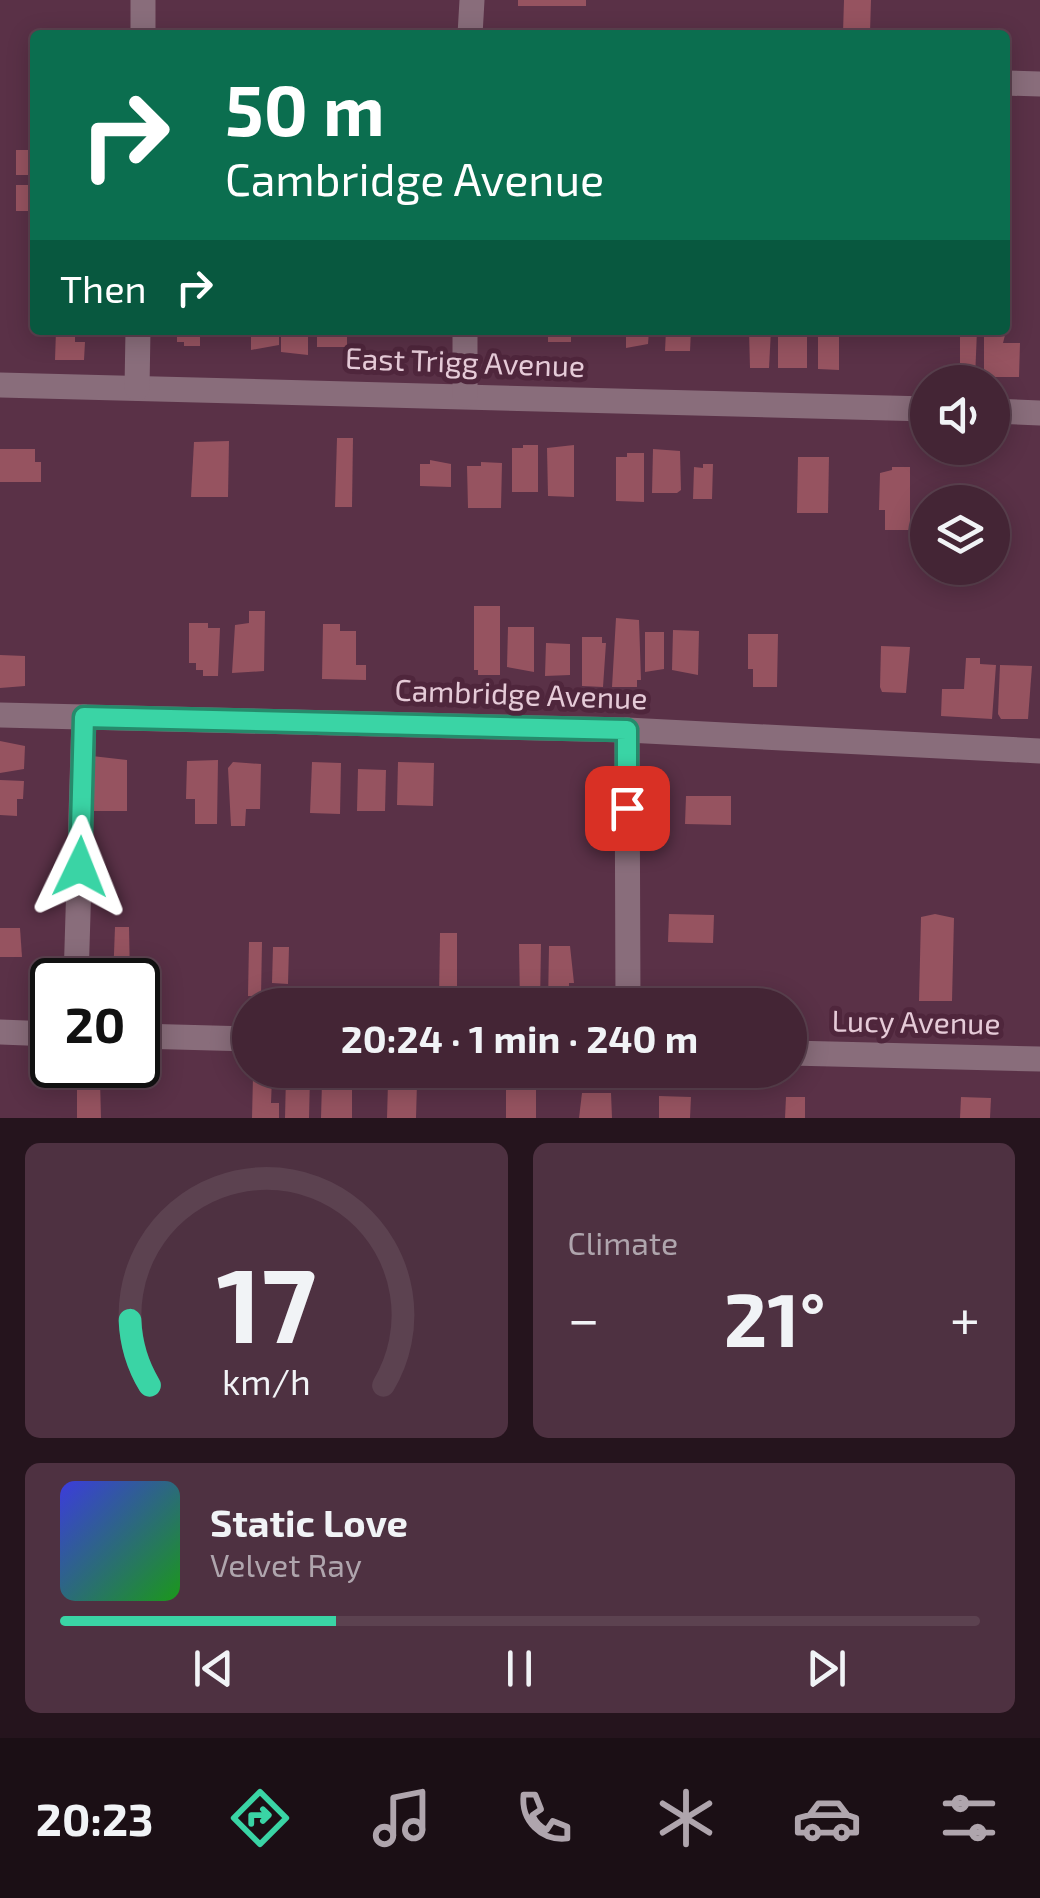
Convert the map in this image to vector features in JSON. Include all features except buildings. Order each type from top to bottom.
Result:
[{"type":"street","points":[[142,30],[143,0]]},
{"type":"street","points":[[470,30],[472,0]]},
{"type":"street","points":[[1010,83],[1040,84]]},
{"type":"street","points":[[137,388],[138,335]]},
{"type":"street","points":[[464,395],[466,335]]},
{"type":"street","name":"East Trigg Avenue","points":[[0,386],[910,408]]},
{"type":"street","points":[[1010,412],[1040,413]]},
{"type":"street","name":"Cambridge Avenue","points":[[0,715],[627,730],[1040,751]]},
{"type":"street","points":[[77,958],[84,717]]},
{"type":"street","points":[[627,730],[628,988]]},
{"type":"street","points":[[0,1032],[30,1033]]},
{"type":"street","points":[[160,1037],[232,1039]]},
{"type":"street","name":"Lucy Avenue","points":[[807,1053],[1040,1059]]},
{"type":"route","points":[[80,867],[84,717],[627,730],[627,808]]}]
